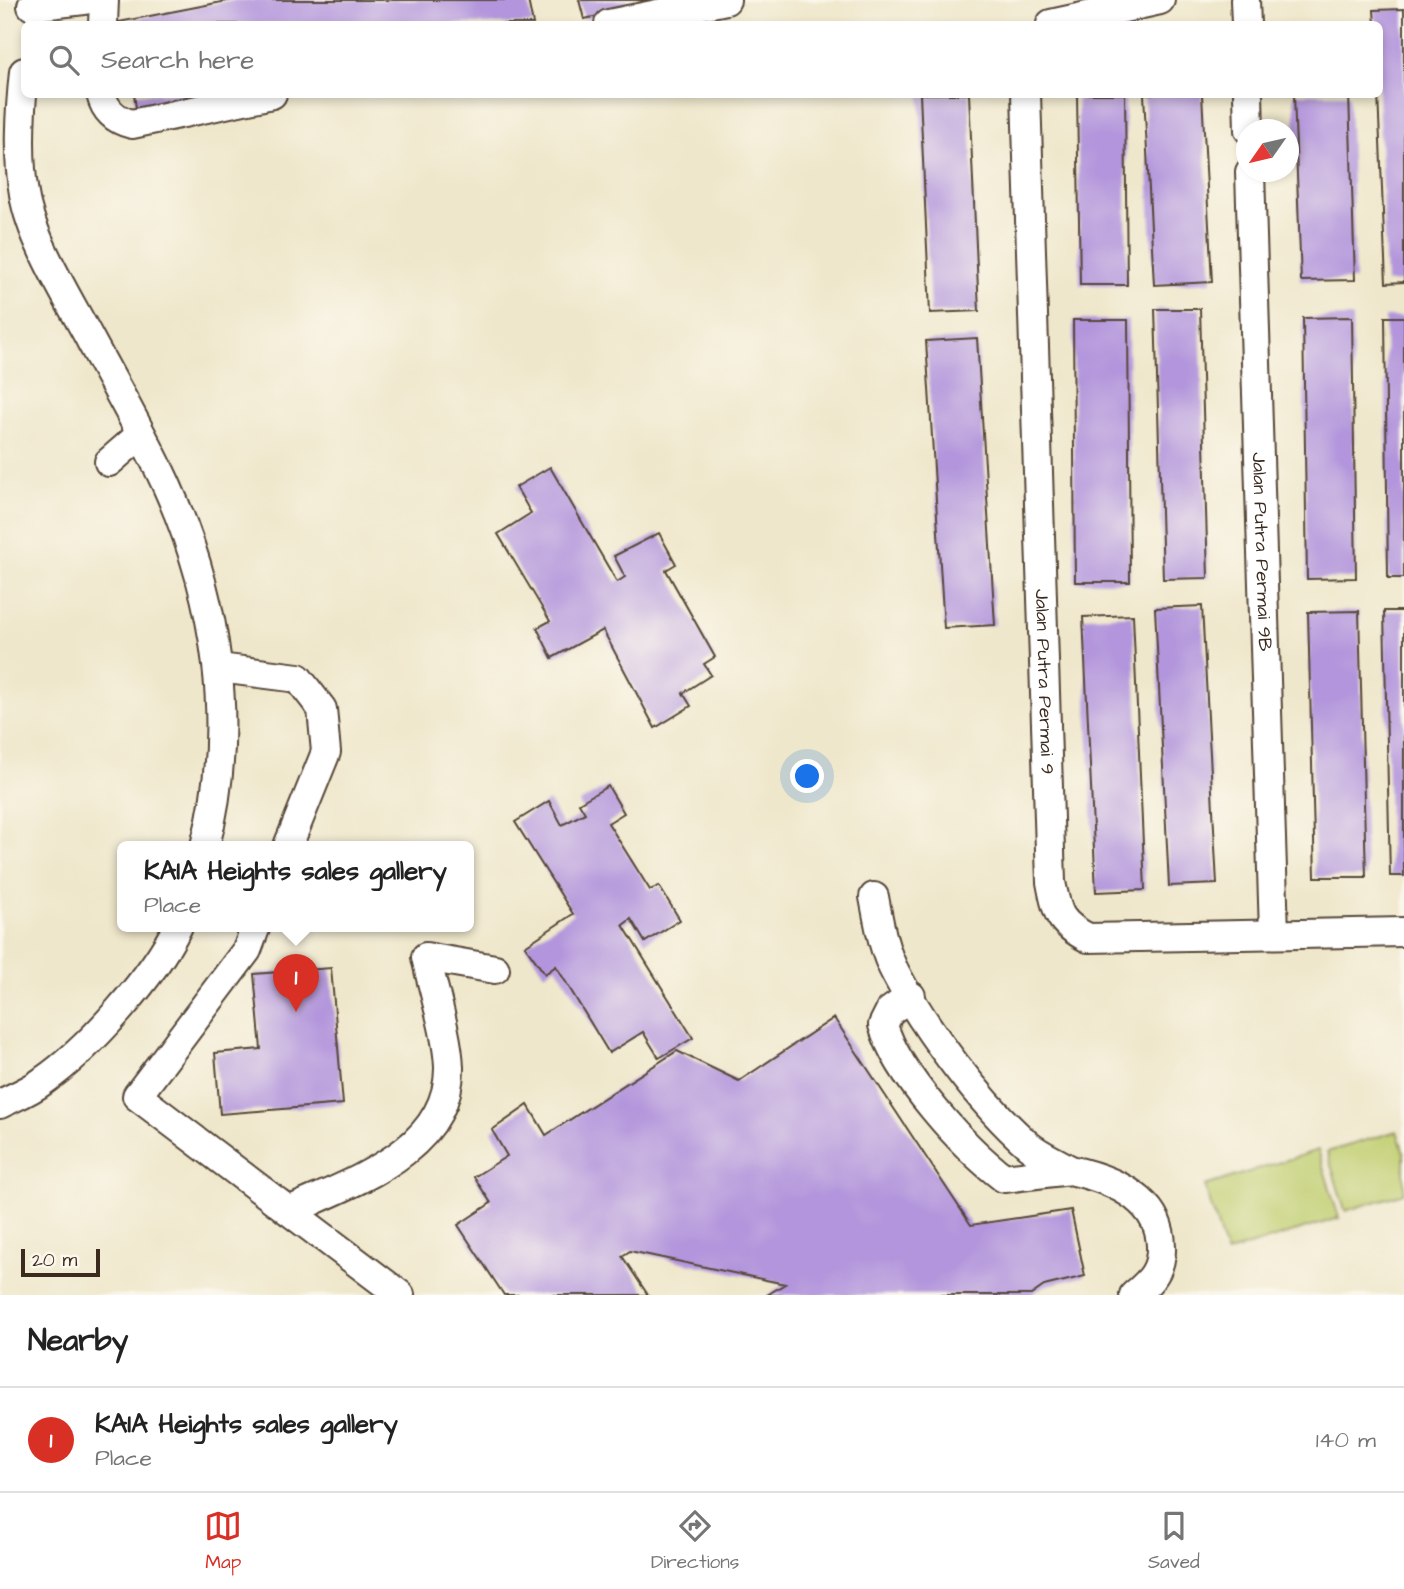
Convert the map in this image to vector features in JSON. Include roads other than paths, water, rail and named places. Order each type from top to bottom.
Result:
[{"type":"street","points":[[32,10],[84,0]]},
{"type":"street","points":[[103,21],[104,0]]},
{"type":"street","points":[[624,21],[726,0]]},
{"type":"street","points":[[1065,21],[1160,0]]},
{"type":"street","points":[[1245,0],[1246,21]]},
{"type":"street","points":[[22,98],[24,195],[43,248],[166,485],[207,601],[219,667],[220,744],[206,841]]},
{"type":"street","points":[[102,98],[112,115],[132,124],[253,98]]},
{"type":"street","name":"Jalan Putra Permai 9","points":[[1026,98],[1051,882],[1057,912],[1069,928],[1088,938],[1404,932]]},
{"type":"street","points":[[1248,98],[1249,119]]},
{"type":"street","name":"Jalan Putra Permai 9B","points":[[1250,182],[1274,933]]},
{"type":"street","points":[[109,462],[140,435]]},
{"type":"street","points":[[219,667],[298,678],[322,709],[326,752],[290,841]]},
{"type":"street","points":[[874,897],[881,938],[896,974],[951,1058],[990,1105],[1030,1146],[1070,1170],[1098,1176],[1130,1193],[1151,1210],[1161,1230],[1162,1259],[1153,1279],[1134,1295]]},
{"type":"street","points":[[0,1104],[43,1082],[108,1021],[165,953],[175,932]]},
{"type":"street","points":[[254,932],[247,950],[137,1096],[400,1295]]},
{"type":"street","points":[[289,1211],[370,1173],[403,1154],[429,1126],[446,1096],[449,1065],[426,957],[495,969]]},
{"type":"street","points":[[911,996],[890,1011],[883,1025],[888,1040],[935,1110],[975,1154],[1004,1178],[1070,1170]]},
{"type":"place","name":"KAIA Heights sales gallery","points":[[296,1012]]}]
